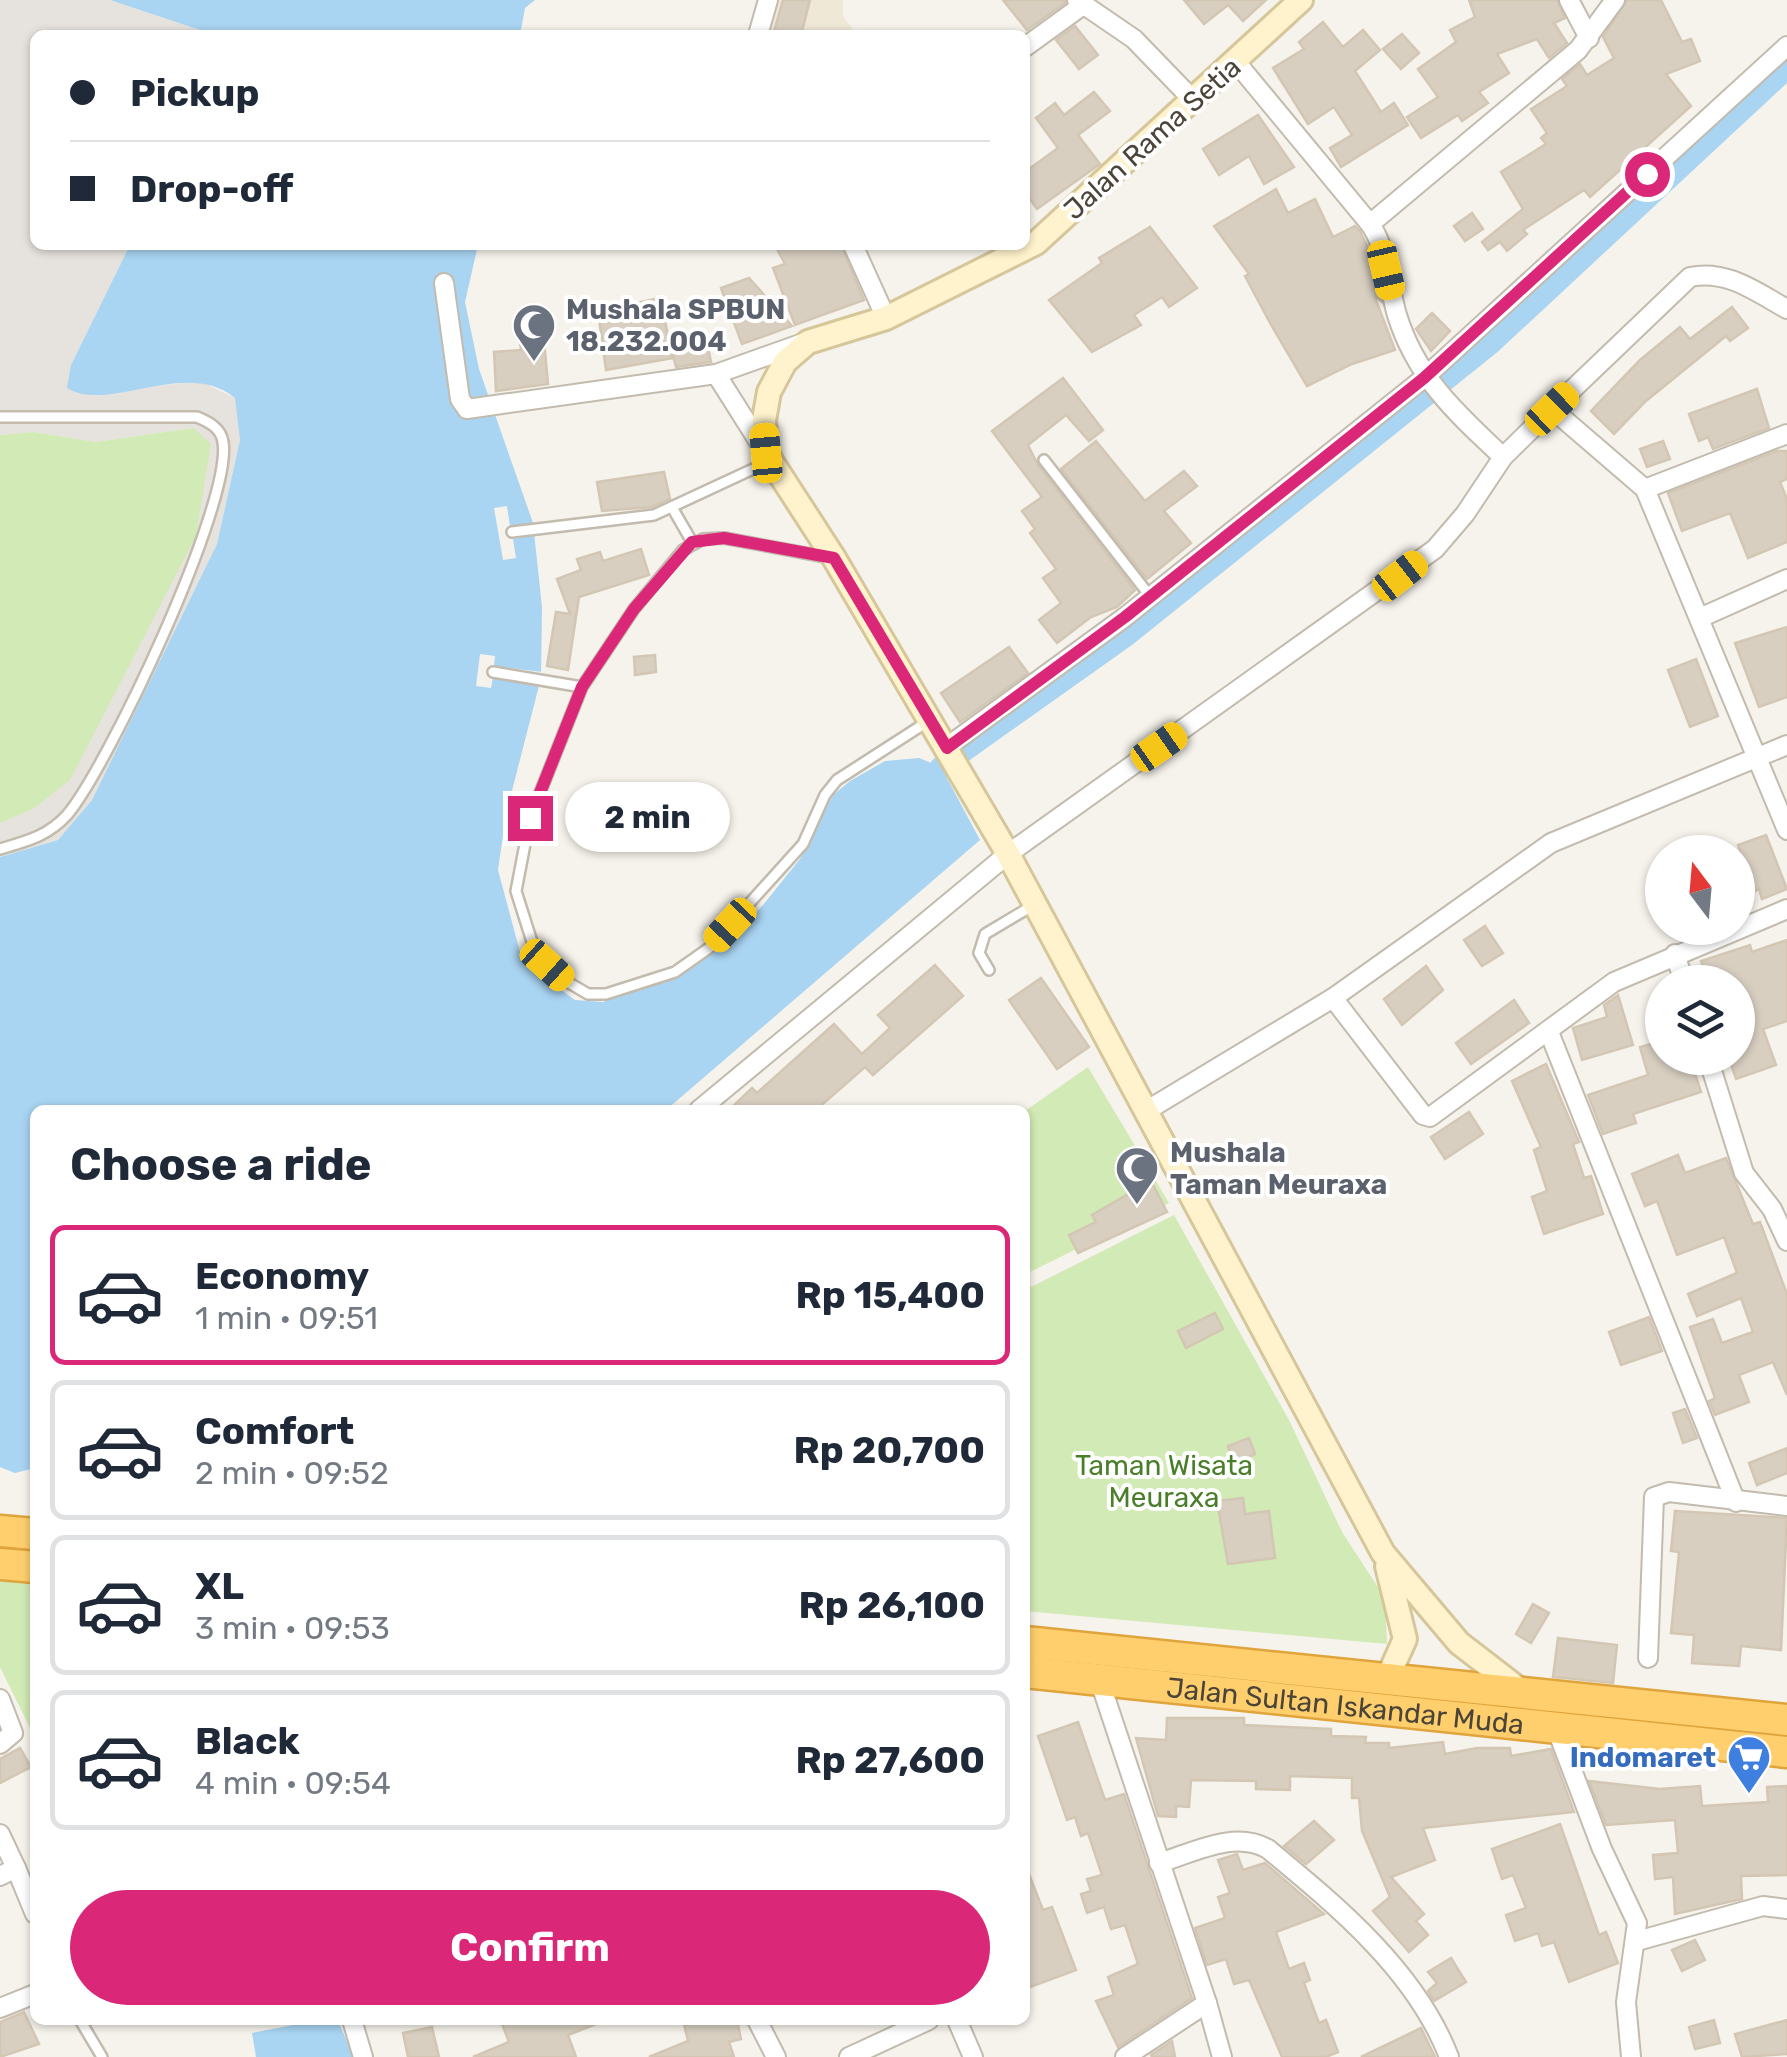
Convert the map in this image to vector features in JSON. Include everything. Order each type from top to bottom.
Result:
[{"type":"highway","points":[[0,1531],[30,1534]]},
{"type":"highway","points":[[0,1564],[30,1567]]},
{"type":"highway","name":"Jalan Sultan Iskandar Muda","points":[[1030,1643],[1787,1720]]},
{"type":"highway","name":"Jalan Sultan Iskandar Muda","points":[[1030,1672],[1787,1752]]},
{"type":"street","points":[[759,30],[768,0]]},
{"type":"street","name":"Jalan Rama Setia","points":[[1030,246],[1302,0]]},
{"type":"street","points":[[1569,0],[1589,38]]},
{"type":"street","points":[[1370,224],[1589,38],[1614,0]]},
{"type":"street","points":[[1030,43],[1080,2],[1134,39],[1194,101]]},
{"type":"street","points":[[950,752],[1426,380],[1787,46]]},
{"type":"street","points":[[1236,62],[1370,224],[1382,249],[1398,317],[1426,380],[1503,457]]},
{"type":"street","points":[[855,250],[886,318]]},
{"type":"street","name":"Jalan Rama Setia","points":[[444,283],[460,400],[467,408],[716,374],[886,318],[1022,250]]},
{"type":"street","points":[[705,1105],[1005,849],[1434,549],[1465,514],[1503,457],[1690,278],[1716,274],[1787,309]]},
{"type":"street","points":[[768,457],[764,420],[769,392],[785,362],[808,342]]},
{"type":"street","points":[[716,374],[834,558],[1005,849],[1384,1553],[1459,1643],[1524,1693]]},
{"type":"street","points":[[1552,409],[1645,489],[1702,617],[1787,830]]},
{"type":"street","points":[[1645,489],[1787,434]]},
{"type":"street","points":[[1702,617],[1787,579]]},
{"type":"street","points":[[1146,1111],[1333,998],[1552,842],[1787,745]]},
{"type":"street","points":[[1333,998],[1423,1115],[1430,1117],[1614,982],[1787,909]]},
{"type":"street","points":[[1675,954],[1679,965]]},
{"type":"street","points":[[1549,1032],[1736,1502]]},
{"type":"street","points":[[1713,1075],[1744,1172],[1772,1208],[1787,1241]]},
{"type":"street","points":[[1648,1658],[1654,1497],[1669,1492],[1787,1506]]},
{"type":"street","points":[[1384,1553],[1405,1639],[1387,1679]]},
{"type":"street","points":[[1099,1679],[1222,2057]]},
{"type":"street","points":[[0,1699],[13,1732],[0,1744]]},
{"type":"street","points":[[1555,1725],[1602,1849],[1637,1924],[1626,2002],[1631,2057]]},
{"type":"street","points":[[0,1834],[8,1872],[30,1906]]},
{"type":"street","points":[[1159,1863],[1231,1840],[1251,1840],[1268,1850],[1372,1943],[1424,2003],[1449,2057]]},
{"type":"street","points":[[1637,1941],[1763,1906],[1787,1909]]},
{"type":"street","points":[[0,2008],[30,1996]]},
{"type":"street","points":[[1126,2057],[1207,2003]]},
{"type":"street","points":[[359,2025],[363,2057]]},
{"type":"street","points":[[760,2025],[776,2057]]},
{"type":"street","points":[[850,2057],[917,2025]]},
{"type":"street","points":[[959,2025],[973,2057]]},
{"type":"lane","points":[[0,417],[197,417],[217,429],[224,443],[208,530],[87,789],[41,837],[0,849]]},
{"type":"lane","points":[[512,532],[626,522],[673,508],[768,457]]},
{"type":"lane","points":[[1044,460],[1150,596]]},
{"type":"lane","points":[[673,508],[692,542]]},
{"type":"lane","points":[[834,558],[724,538],[692,542],[634,609],[582,687],[530,818],[516,890],[533,945],[555,972],[588,994],[638,985],[696,959],[803,844],[829,788],[931,719]]},
{"type":"lane","points":[[493,672],[582,687]]},
{"type":"lane","points":[[989,970],[979,954],[985,934],[1035,904]]},
{"type":"lane","points":[[83,2025],[102,2057]]},
{"type":"shaded area","points":[[0,0],[110,0],[200,30],[30,30],[30,250],[128,250],[71,365],[89,394],[200,381],[235,398],[240,440],[217,544],[92,800],[58,840],[0,857],[0,823],[33,809],[193,428],[96,442],[34,432],[0,435]]},
{"type":"shaded area","points":[[775,0],[843,0],[843,16],[853,30],[766,30]]},
{"type":"green space","points":[[193,428],[211,444],[196,536],[70,780],[33,809],[0,823],[0,435],[34,432],[96,442]]},
{"type":"green space","points":[[1088,1067],[1169,1203],[1030,1272],[1030,1108]]},
{"type":"green space","name":"Taman Wisata Meuraxa","points":[[1174,1215],[1289,1420],[1342,1532],[1385,1598],[1387,1644],[1030,1611],[1031,1287]]},
{"type":"green space","points":[[0,1579],[30,1582],[30,1728],[0,1667]]},
{"type":"water","points":[[110,0],[535,0],[525,8],[521,30],[200,30]]},
{"type":"water","points":[[128,250],[477,250],[465,302],[479,369],[533,523],[542,607],[541,678],[506,814],[498,870],[520,952],[535,971],[575,1000],[603,1002],[672,978],[730,940],[800,859],[833,795],[885,761],[919,758],[941,767],[980,840],[672,1105],[30,1105],[30,1469],[15,1473],[0,1467],[0,857],[58,840],[92,800],[217,544],[240,440],[235,398],[215,387],[171,384],[104,395],[84,394],[67,388],[71,365]]},
{"type":"water","points":[[293,2025],[340,2025],[354,2057],[256,2057],[252,2033]]},
{"type":"pier","points":[[507,506],[510,526],[533,523],[535,535],[513,539],[516,558],[503,560],[494,508]]},
{"type":"pier","points":[[480,654],[495,656],[494,666],[542,672],[540,683],[493,677],[491,688],[476,686]]},
{"type":"building","points":[[783,0],[810,0],[802,30],[774,30]]},
{"type":"building","points":[[1003,0],[1065,0],[1065,3],[1027,30]]},
{"type":"building","points":[[1184,0],[1266,0],[1243,21],[1228,5],[1204,24]]},
{"type":"building","points":[[1469,0],[1557,0],[1565,18],[1554,23],[1567,43],[1549,58],[1537,39],[1497,54],[1509,73],[1479,92],[1488,103],[1462,121],[1458,115],[1421,138],[1407,117],[1438,97],[1418,69],[1456,42],[1450,30],[1475,17]]},
{"type":"building","points":[[1627,0],[1661,0],[1682,42],[1691,39],[1700,61],[1666,74],[1691,106],[1590,197],[1584,190],[1523,230],[1527,234],[1507,251],[1500,242],[1488,250],[1482,242],[1523,209],[1501,172],[1546,144],[1541,138],[1547,133],[1531,109],[1567,86],[1562,79],[1580,64],[1587,75],[1614,58],[1603,37]]},
{"type":"building","points":[[1323,22],[1343,47],[1363,30],[1380,50],[1355,71],[1381,112],[1394,103],[1408,125],[1341,167],[1330,148],[1352,135],[1334,107],[1308,124],[1273,68],[1304,49],[1299,42]]},
{"type":"building","points":[[1075,26],[1098,55],[1079,69],[1056,40]]},
{"type":"building","points":[[1402,34],[1419,53],[1401,69],[1383,49]]},
{"type":"building","points":[[1094,92],[1110,111],[1078,135],[1100,164],[1037,209],[1030,199],[1030,168],[1058,148],[1036,118],[1055,103],[1064,115]]},
{"type":"building","points":[[1258,115],[1294,167],[1264,184],[1249,156],[1219,175],[1203,149]]},
{"type":"building","points":[[1276,189],[1288,213],[1315,199],[1333,237],[1355,226],[1360,231],[1370,252],[1381,301],[1374,295],[1395,350],[1352,364],[1307,386],[1245,276],[1249,274],[1214,226]]},
{"type":"building","points":[[1472,213],[1483,229],[1465,241],[1454,226]]},
{"type":"building","points":[[1150,227],[1197,288],[1169,307],[1162,297],[1134,315],[1141,325],[1092,352],[1049,300],[1102,263],[1099,258]]},
{"type":"building","points":[[778,250],[843,250],[864,300],[795,325],[773,268],[785,264]]},
{"type":"building","points":[[749,278],[792,326],[742,344],[721,288]]},
{"type":"building","points":[[660,298],[673,358],[606,370],[598,311]]},
{"type":"building","points":[[1732,307],[1748,328],[1730,341],[1726,336],[1646,401],[1614,434],[1591,411],[1640,360],[1680,327],[1690,339]]},
{"type":"building","points":[[1432,313],[1450,331],[1431,351],[1416,329]]},
{"type":"building","points":[[544,340],[548,384],[496,391],[494,352],[521,350],[520,342]]},
{"type":"building","points":[[707,343],[711,362],[676,367],[672,351]]},
{"type":"building","points":[[1063,378],[1103,430],[1089,441],[1066,415],[1028,445],[1038,465],[1135,590],[1117,607],[1091,617],[1057,643],[1039,620],[1061,603],[1043,578],[1056,569],[1030,533],[1035,529],[1022,511],[1042,497],[992,431]]},
{"type":"building","points":[[1757,389],[1769,428],[1713,449],[1708,437],[1699,441],[1689,414]]},
{"type":"building","points":[[1096,441],[1145,501],[1184,471],[1197,486],[1164,511],[1191,543],[1147,579],[1061,469]]},
{"type":"building","points":[[1663,441],[1670,459],[1647,467],[1640,449]]},
{"type":"building","points":[[1777,451],[1787,451],[1787,479],[1780,482],[1787,499],[1787,542],[1748,558],[1730,513],[1682,531],[1668,493]]},
{"type":"building","points":[[664,472],[670,499],[652,507],[602,511],[597,482]]},
{"type":"building","points":[[641,549],[649,575],[579,597],[568,670],[547,666],[556,612],[570,614],[557,579],[581,570],[577,559],[600,552],[603,561]]},
{"type":"building","points":[[1787,627],[1787,697],[1759,707],[1735,643]]},
{"type":"building","points":[[1009,647],[1028,673],[960,722],[941,693]]},
{"type":"building","points":[[655,655],[656,672],[635,675],[634,657]]},
{"type":"building","points":[[1696,659],[1718,716],[1690,727],[1668,670]]},
{"type":"building","points":[[1766,835],[1787,889],[1762,899],[1759,889],[1755,891],[1755,839]]},
{"type":"building","points":[[1485,926],[1503,953],[1482,966],[1464,940]]},
{"type":"building","points":[[1787,940],[1787,1021],[1763,1029],[1776,1065],[1755,1072],[1755,965],[1702,965],[1701,961],[1750,945],[1752,952]]},
{"type":"building","points":[[935,965],[963,996],[873,1075],[865,1067],[822,1105],[734,1105],[752,1088],[757,1093],[834,1024],[862,1054],[890,1028],[878,1015]]},
{"type":"building","points":[[1426,966],[1443,990],[1402,1025],[1384,999]]},
{"type":"building","points":[[1041,978],[1089,1047],[1057,1069],[1009,1000]]},
{"type":"building","points":[[1618,995],[1633,1045],[1582,1060],[1573,1028],[1607,1017],[1604,1005]]},
{"type":"building","points":[[1514,1000],[1529,1023],[1471,1064],[1456,1043]]},
{"type":"building","points":[[1546,1064],[1579,1142],[1573,1144],[1584,1178],[1591,1176],[1603,1214],[1544,1234],[1532,1197],[1547,1191],[1534,1150],[1541,1147],[1512,1081]]},
{"type":"building","points":[[1648,1075],[1696,1075],[1701,1092],[1633,1114],[1636,1123],[1603,1134],[1588,1095]]},
{"type":"building","points":[[1469,1112],[1483,1134],[1445,1159],[1431,1137]]},
{"type":"building","points":[[1678,1155],[1685,1173],[1726,1158],[1753,1224],[1760,1222],[1787,1294],[1787,1395],[1773,1362],[1739,1375],[1749,1402],[1715,1415],[1709,1401],[1715,1398],[1690,1327],[1713,1319],[1722,1343],[1753,1332],[1741,1298],[1697,1316],[1688,1294],[1737,1273],[1724,1237],[1677,1255],[1657,1201],[1645,1206],[1632,1174]]},
{"type":"building","name":"Mushala Taman Meuraxa","points":[[1151,1181],[1167,1212],[1078,1253],[1069,1235],[1096,1222],[1092,1215]]},
{"type":"building","points":[[1215,1313],[1223,1329],[1186,1348],[1178,1331]]},
{"type":"building","points":[[1649,1317],[1662,1351],[1621,1365],[1609,1332]]},
{"type":"building","points":[[1685,1409],[1697,1438],[1683,1443],[1673,1413]]},
{"type":"building","points":[[1249,1438],[1255,1454],[1234,1463],[1228,1446]]},
{"type":"building","points":[[1787,1448],[1787,1473],[1757,1485],[1749,1463]]},
{"type":"building","points":[[1243,1498],[1245,1514],[1269,1511],[1275,1558],[1228,1564],[1217,1501]]},
{"type":"building","points":[[1675,1511],[1787,1518],[1781,1650],[1741,1646],[1739,1666],[1692,1663],[1694,1635],[1671,1633],[1679,1552],[1671,1551]]},
{"type":"building","points":[[1533,1604],[1549,1613],[1531,1643],[1516,1634]]},
{"type":"building","points":[[1558,1638],[1617,1645],[1613,1683],[1553,1677]]},
{"type":"building","points":[[1167,1718],[1244,1718],[1244,1725],[1331,1729],[1331,1736],[1366,1737],[1365,1743],[1389,1743],[1389,1748],[1443,1742],[1445,1754],[1477,1748],[1510,1748],[1511,1756],[1551,1749],[1574,1812],[1423,1828],[1435,1860],[1391,1877],[1424,1914],[1416,1921],[1428,1935],[1409,1952],[1373,1911],[1390,1897],[1362,1831],[1359,1798],[1352,1798],[1352,1778],[1290,1776],[1290,1790],[1256,1789],[1256,1781],[1191,1780],[1189,1807],[1176,1806],[1176,1817],[1158,1816],[1136,1738],[1166,1740]]},
{"type":"building","points":[[1078,1722],[1105,1800],[1124,1794],[1192,1998],[1118,2047],[1096,2001],[1114,1995],[1108,1977],[1138,1964],[1125,1925],[1111,1929],[1104,1907],[1087,1913],[1081,1894],[1091,1891],[1087,1879],[1102,1875],[1088,1833],[1081,1836],[1075,1817],[1067,1820],[1038,1736]]},
{"type":"building","points":[[20,1748],[30,1768],[0,1783],[0,1759]]},
{"type":"building","points":[[1589,1781],[1660,1789],[1700,1786],[1702,1806],[1768,1802],[1767,1787],[1787,1786],[1787,1875],[1741,1876],[1742,1899],[1675,1914],[1673,1877],[1655,1879],[1653,1855],[1678,1853],[1675,1820],[1606,1825]]},
{"type":"building","points":[[1314,1821],[1334,1840],[1306,1864],[1284,1846]]},
{"type":"building","points":[[1560,1824],[1599,1935],[1606,1932],[1618,1963],[1569,1982],[1554,1942],[1542,1946],[1538,1933],[1515,1941],[1506,1915],[1526,1908],[1513,1875],[1502,1879],[1492,1849]]},
{"type":"building","points":[[1237,1854],[1243,1870],[1265,1863],[1324,1914],[1276,1932],[1289,1969],[1304,1963],[1310,1980],[1304,1983],[1319,2023],[1326,2020],[1338,2052],[1326,2057],[1282,2057],[1249,1980],[1234,1984],[1226,1959],[1207,1965],[1195,1928],[1225,1918],[1218,1897],[1230,1893],[1218,1860]]},
{"type":"building","points":[[1030,1877],[1043,1910],[1052,1907],[1076,1970],[1030,1987]]},
{"type":"building","points":[[1695,1940],[1705,1960],[1682,1971],[1672,1950]]},
{"type":"building","points":[[1451,1958],[1466,1982],[1434,2001],[1428,1991],[1437,1983],[1428,1972]]},
{"type":"building","points":[[24,2012],[39,2044],[0,2057],[0,2022]]},
{"type":"building","points":[[1714,2020],[1720,2043],[1695,2049],[1689,2027]]},
{"type":"building","points":[[1787,2020],[1787,2054],[1742,2057],[1735,2034]]},
{"type":"building","points":[[502,2025],[594,2025],[568,2035],[576,2057],[473,2057],[509,2042]]},
{"type":"building","points":[[684,2025],[738,2025],[741,2039],[729,2042],[734,2057],[649,2057],[688,2041]]},
{"type":"building","points":[[432,2027],[439,2057],[408,2057],[403,2033]]},
{"type":"building","points":[[1421,2028],[1435,2057],[1361,2057]]},
{"type":"building","points":[[1172,2041],[1175,2057],[1152,2057],[1151,2055]]},
{"type":"waterway","points":[[941,767],[1127,635],[1490,344],[1787,68]]},
{"type":"place","name":"Mushala SPBUN 18.232.004","points":[[534,363]]},
{"type":"place","name":"Mushala Taman Meuraxa","points":[[1137,1206]]},
{"type":"place","name":"Indomaret","points":[[1749,1795]]},
{"type":"route","points":[[530,818],[582,687],[634,609],[692,542],[724,538],[834,558],[947,748],[1125,617],[1424,378],[1647,174]]}]
